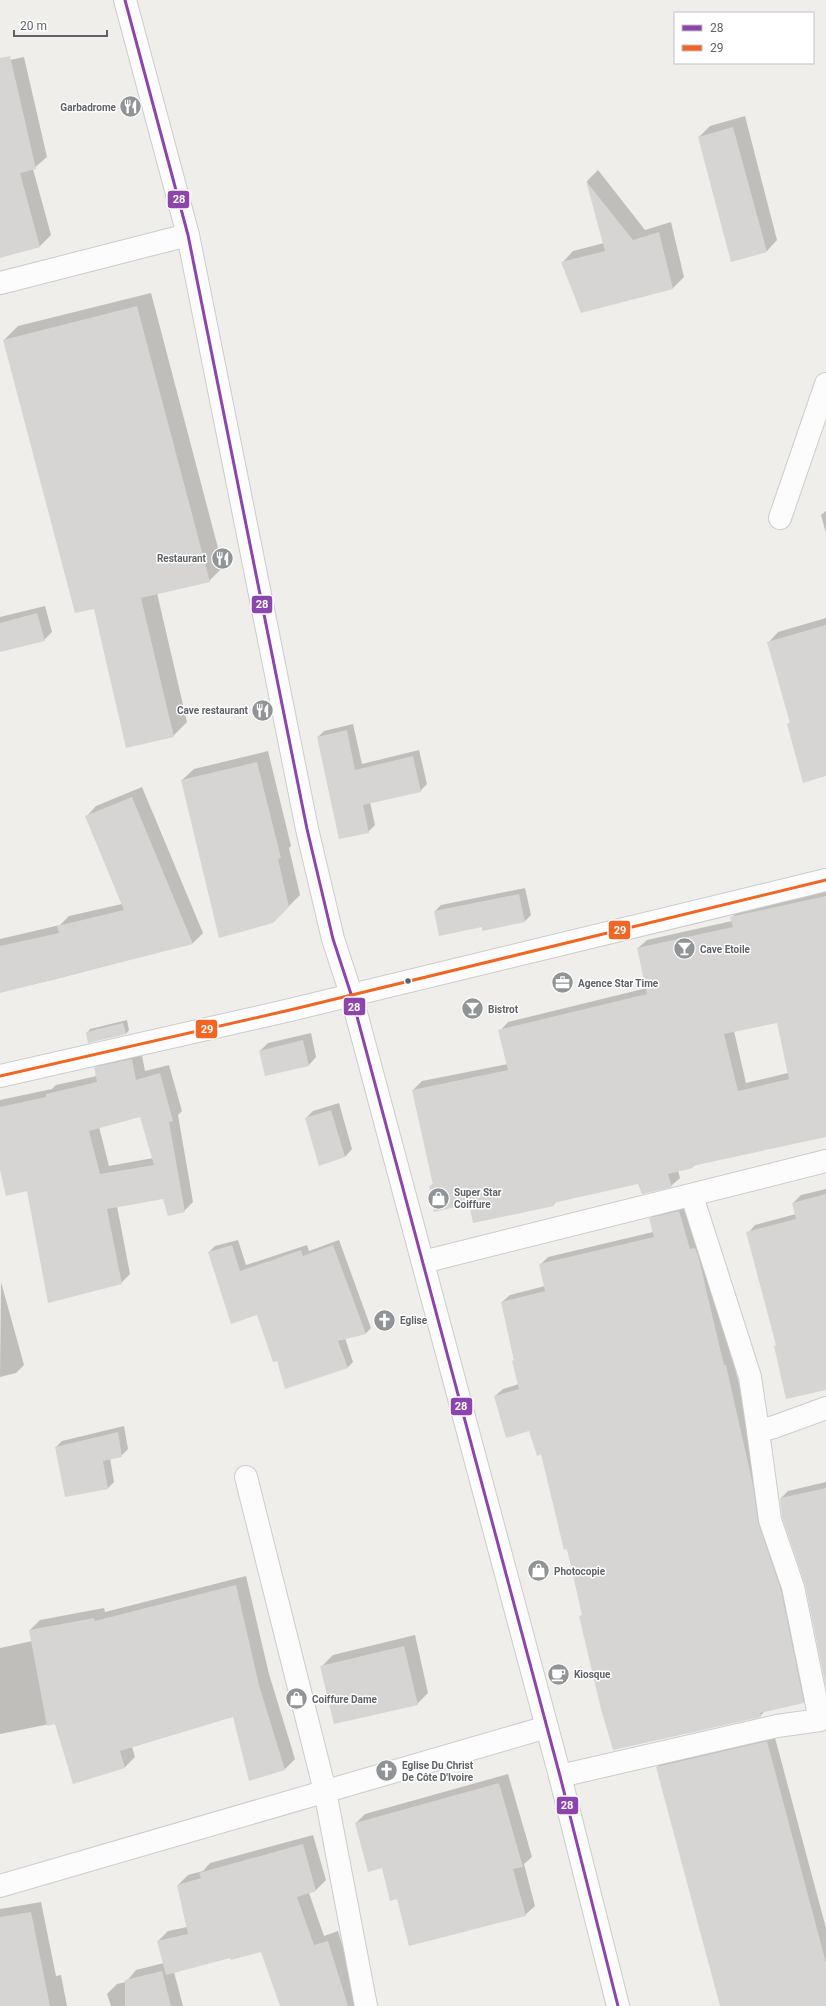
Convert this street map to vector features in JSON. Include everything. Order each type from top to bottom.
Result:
[{"type":"street","points":[[126,0],[188,235],[307,829],[333,939],[351,994],[423,1262],[560,1776],[618,2006]]},
{"type":"street","points":[[0,283],[188,235]]},
{"type":"street","points":[[780,518],[826,384]]},
{"type":"street","points":[[0,1076],[351,994],[826,880]]},
{"type":"street","points":[[423,1262],[692,1196],[826,1161]]},
{"type":"street","points":[[560,1776],[777,1726],[820,1720],[793,1587],[770,1520],[750,1377],[692,1196]]},
{"type":"street","points":[[758,1431],[774,1427],[826,1408]]},
{"type":"street","points":[[246,1477],[325,1791],[366,2006]]},
{"type":"street","points":[[0,1886],[547,1727]]},
{"type":"building","points":[[10,56],[36,169],[20,173],[40,247],[0,258],[0,58]]},
{"type":"building","points":[[733,127],[767,252],[731,262],[698,137]]},
{"type":"building","points":[[586,181],[633,240],[659,232],[673,289],[581,313],[561,262],[605,251]]},
{"type":"building","points":[[137,306],[210,582],[141,598],[174,737],[126,748],[94,609],[75,613],[3,340]]},
{"type":"building","points":[[37,613],[45,641],[0,652],[0,623]]},
{"type":"building","points":[[826,625],[826,776],[803,783],[787,724],[790,723],[767,642]]},
{"type":"building","points":[[347,730],[355,770],[413,756],[421,792],[363,805],[369,833],[339,839],[317,737]]},
{"type":"building","points":[[257,762],[281,858],[278,859],[289,907],[273,923],[219,938],[181,780]]},
{"type":"building","points":[[132,797],[193,944],[0,993],[0,946],[59,933],[57,926],[124,910],[85,816]]},
{"type":"building","points":[[519,894],[525,922],[482,931],[482,927],[439,936],[434,911]]},
{"type":"building","points":[[826,896],[826,1137],[692,1166],[693,1168],[668,1174],[672,1187],[642,1194],[638,1184],[553,1203],[554,1206],[473,1223],[469,1204],[434,1212],[429,1186],[433,1185],[412,1090],[508,1070],[498,1030],[647,994],[637,948],[733,927],[730,917]],"holes":[[[777,1023],[789,1079],[738,1091],[724,1034]]]},
{"type":"building","points":[[123,1023],[126,1034],[88,1043],[86,1032]]},
{"type":"building","points":[[303,1040],[309,1066],[265,1076],[259,1051]]},
{"type":"building","points":[[132,1059],[136,1080],[160,1073],[173,1121],[169,1122],[185,1212],[168,1216],[163,1199],[107,1209],[122,1284],[48,1303],[27,1191],[6,1196],[0,1170],[0,1107],[46,1097],[46,1094],[97,1082],[94,1067]],"holes":[[[140,1117],[154,1165],[100,1174],[89,1131]]]},
{"type":"building","points":[[331,1110],[345,1157],[319,1166],[305,1118]]},
{"type":"building","points":[[826,1194],[826,1390],[786,1399],[774,1346],[776,1345],[746,1232],[796,1219],[792,1203]]},
{"type":"building","points":[[679,1211],[690,1249],[695,1248],[698,1255],[724,1365],[726,1365],[753,1485],[758,1522],[781,1590],[804,1703],[760,1713],[761,1717],[613,1750],[601,1709],[579,1616],[582,1615],[567,1549],[564,1550],[541,1454],[537,1456],[529,1431],[506,1438],[494,1396],[519,1389],[501,1302],[545,1291],[539,1264],[654,1237],[649,1218]]},
{"type":"building","points":[[232,1245],[240,1271],[301,1250],[303,1256],[333,1245],[366,1334],[338,1341],[348,1368],[285,1389],[277,1361],[273,1362],[257,1315],[231,1324],[208,1252]]},
{"type":"building","points":[[118,1432],[122,1457],[103,1461],[108,1489],[65,1497],[55,1447]]},
{"type":"building","points":[[826,1488],[826,1687],[805,1584],[782,1517],[780,1498]]},
{"type":"building","points":[[236,1585],[259,1685],[285,1770],[249,1781],[233,1717],[120,1751],[125,1768],[73,1784],[55,1724],[47,1726],[29,1630],[94,1618],[95,1621]]},
{"type":"building","points":[[404,1646],[418,1705],[334,1724],[320,1666]]},
{"type":"building","points":[[767,1741],[826,1963],[826,2006],[720,2006],[656,1767]]},
{"type":"building","points":[[499,1783],[523,1867],[513,1869],[526,1916],[409,1946],[397,1899],[390,1901],[382,1868],[368,1872],[355,1823]]},
{"type":"building","points":[[303,1844],[316,1891],[297,1897],[314,1945],[328,1941],[348,2006],[280,2006],[261,1952],[231,1960],[230,1958],[166,1975],[157,1941],[188,1934],[177,1885],[201,1878],[199,1873]]},
{"type":"building","points":[[31,1912],[50,2006],[0,2006],[0,1917]]},
{"type":"building","points":[[162,1971],[171,2006],[125,2006],[125,1980]]},
{"type":"transit line","name":"28","points":[[125,0],[188,235],[307,829],[333,939],[351,994],[560,1776],[618,2006]]},
{"type":"transit line","name":"29","points":[[0,1076],[290,1010],[826,880]]},
{"type":"place","name":"Garbadrome","points":[[131,107]]},
{"type":"place","name":"Restaurant","points":[[222,558]]},
{"type":"place","name":"Cave restaurant","points":[[263,710]]},
{"type":"place","name":"Cave Etoile","points":[[684,949]]},
{"type":"place","name":"Agence Star Time","points":[[562,983]]},
{"type":"place","name":"Bistrot","points":[[472,1009]]},
{"type":"place","name":"Super Star Coiffure","points":[[439,1198]]},
{"type":"place","name":"Eglise","points":[[384,1320]]},
{"type":"place","name":"Photocopie","points":[[538,1571]]},
{"type":"place","name":"Kiosque","points":[[558,1674]]},
{"type":"place","name":"Coiffure Dame","points":[[296,1699]]},
{"type":"place","name":"Eglise Du Christ De Côte D'Ivoire","points":[[387,1771]]}]
